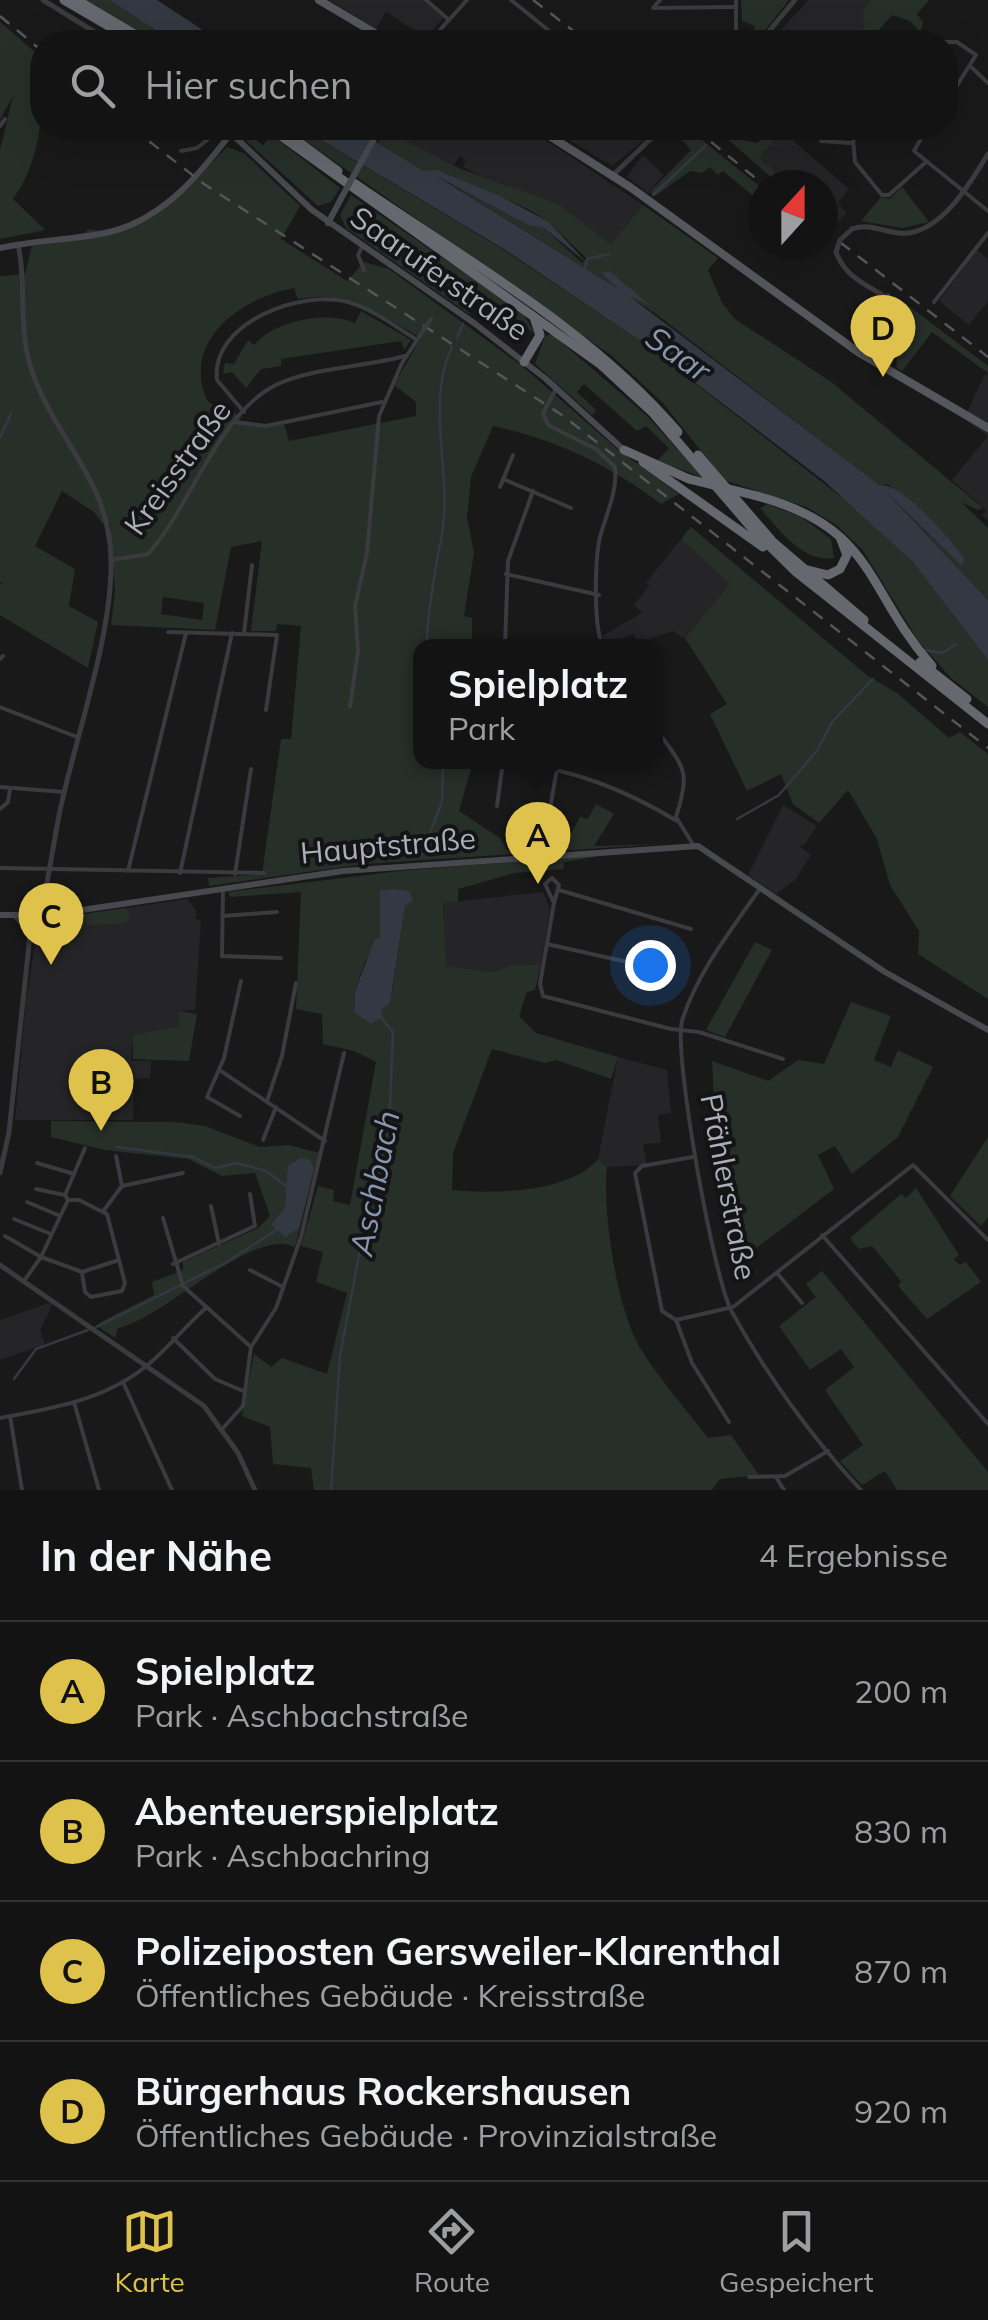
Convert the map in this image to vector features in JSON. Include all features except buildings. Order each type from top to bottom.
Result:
[{"type":"highway","points":[[64,0],[115,30]]},
{"type":"highway","points":[[76,0],[128,30]]},
{"type":"highway","points":[[287,140],[624,376],[796,567],[819,575],[838,571],[846,550],[836,531]]},
{"type":"highway","points":[[296,140],[479,272]]},
{"type":"highway","points":[[504,289],[630,390],[755,532],[988,724]]},
{"type":"highway","points":[[521,304],[536,320],[540,335],[524,362]]},
{"type":"highway","points":[[624,450],[796,567],[988,716]]},
{"type":"highway","points":[[643,462],[802,511],[836,531],[872,569],[912,641],[955,690]]},
{"type":"main road","points":[[319,0],[370,30]]},
{"type":"main road","points":[[0,248],[122,228],[172,200],[211,159],[221,140]]},
{"type":"main road","name":"Saaruferstraße","points":[[239,140],[312,210],[524,362],[624,450]]},
{"type":"main road","points":[[328,222],[373,140]]},
{"type":"main road","points":[[556,140],[616,178],[886,369],[988,428]]},
{"type":"main road","points":[[312,210],[323,211],[342,197]]},
{"type":"main road","points":[[694,846],[710,851],[760,890],[886,972],[988,1030]]},
{"type":"main road","name":"Hauptstraße","points":[[0,915],[36,916],[343,871],[694,846]]},
{"type":"street","points":[[43,0],[92,30]]},
{"type":"street","points":[[426,0],[449,20]]},
{"type":"street","points":[[440,30],[467,0]]},
{"type":"street","points":[[511,0],[548,30]]},
{"type":"street","points":[[668,10],[662,0],[654,8],[668,10],[734,7]]},
{"type":"street","points":[[735,30],[736,0]]},
{"type":"street","points":[[770,30],[795,0]]},
{"type":"street","points":[[958,44],[976,55],[958,85]]},
{"type":"street","points":[[971,67],[988,84]]},
{"type":"street","points":[[0,126],[5,120]]},
{"type":"street","points":[[182,151],[210,140]]},
{"type":"street","points":[[616,178],[650,140]]},
{"type":"street","points":[[850,140],[867,181],[882,195],[889,195],[926,162]]},
{"type":"street","points":[[919,140],[913,148],[926,162],[988,211]]},
{"type":"street","points":[[821,141],[850,143]]},
{"type":"street","points":[[197,148],[211,159]]},
{"type":"street","points":[[886,369],[904,326],[888,295],[844,267],[836,252],[840,240],[852,229],[863,226],[920,231],[936,222],[988,154]]},
{"type":"street","points":[[934,302],[988,233]]},
{"type":"street","name":"Kreisstraße","points":[[18,244],[20,312],[31,367],[99,494],[111,560],[108,603],[36,916]]},
{"type":"street","points":[[362,246],[358,256],[364,270]]},
{"type":"street","points":[[871,312],[888,295]]},
{"type":"street","points":[[244,412],[217,380],[219,357],[238,329],[278,310],[338,300],[360,306],[419,337]]},
{"type":"street","points":[[350,707],[358,651],[355,606],[368,553],[382,402],[405,356],[431,319]]},
{"type":"street","name":"Kreisstraße","points":[[111,560],[148,554],[235,422],[279,383],[405,356]]},
{"type":"street","points":[[556,388],[545,406],[545,421],[596,449],[616,468],[616,483],[598,542],[600,639]]},
{"type":"street","points":[[235,422],[266,426],[382,402]]},
{"type":"street","points":[[500,487],[513,454]]},
{"type":"street","points":[[503,479],[571,508]]},
{"type":"street","points":[[505,639],[506,574],[533,491]]},
{"type":"street","points":[[244,633],[252,565]]},
{"type":"street","points":[[506,574],[598,595]]},
{"type":"street","points":[[168,632],[276,635],[266,710]]},
{"type":"street","points":[[128,872],[186,633]]},
{"type":"street","points":[[180,874],[232,633]]},
{"type":"street","points":[[0,707],[76,737]]},
{"type":"street","points":[[663,740],[687,780],[677,820]]},
{"type":"street","points":[[235,874],[250,768]]},
{"type":"street","points":[[497,806],[502,769]]},
{"type":"street","points":[[547,827],[557,769]]},
{"type":"street","points":[[560,769],[640,798],[677,820],[691,835],[694,846]]},
{"type":"street","points":[[0,787],[64,792]]},
{"type":"street","points":[[0,810],[8,802],[10,788]]},
{"type":"street","points":[[0,868],[180,874],[264,872]]},
{"type":"street","points":[[554,903],[546,881],[555,879],[559,890],[540,984],[543,996],[783,1059]]},
{"type":"street","name":"Kreisstraße","points":[[0,1173],[9,1132],[31,938],[44,883]]},
{"type":"street","points":[[223,888],[225,958],[281,958]]},
{"type":"street","points":[[559,890],[691,929]]},
{"type":"street","points":[[680,1030],[712,959],[760,890]]},
{"type":"street","points":[[42,898],[64,912]]},
{"type":"street","points":[[223,916],[278,912]]},
{"type":"street","points":[[15,916],[26,925],[31,938]]},
{"type":"street","points":[[547,944],[672,972]]},
{"type":"street","points":[[240,1116],[207,1097],[220,1070],[241,981]]},
{"type":"street","points":[[267,1101],[296,983]]},
{"type":"street","name":"Pfählerstraße","points":[[680,1030],[696,1156],[730,1308],[828,1451],[861,1490]]},
{"type":"street","points":[[223,1428],[240,1414],[251,1347],[283,1288],[304,1228],[344,1053]]},
{"type":"street","points":[[220,1070],[325,1141]]},
{"type":"street","points":[[263,1140],[276,1107]]},
{"type":"street","points":[[24,1281],[41,1257],[85,1148]]},
{"type":"street","points":[[116,1156],[122,1186]]},
{"type":"street","points":[[696,1156],[642,1166],[635,1172],[662,1310],[676,1320],[692,1363],[729,1422]]},
{"type":"street","points":[[37,1162],[74,1174]]},
{"type":"street","points":[[676,1320],[730,1308],[913,1165],[988,1240]]},
{"type":"street","points":[[104,1210],[122,1186],[183,1173]]},
{"type":"street","points":[[36,1190],[104,1210],[112,1223],[125,1283],[122,1291],[88,1295],[82,1272]]},
{"type":"street","points":[[174,1266],[255,1226],[250,1194]]},
{"type":"street","points":[[27,1202],[58,1215]]},
{"type":"street","points":[[210,1206],[219,1244]]},
{"type":"street","points":[[163,1218],[174,1266],[187,1291],[251,1347]]},
{"type":"street","points":[[14,1219],[51,1234]]},
{"type":"street","points":[[822,1235],[988,1424]]},
{"type":"street","points":[[6,1236],[41,1257],[82,1272],[119,1260]]},
{"type":"street","points":[[0,1264],[204,1406],[223,1428],[255,1490]]},
{"type":"street","points":[[250,1270],[283,1288]]},
{"type":"street","points":[[777,1273],[802,1303]]},
{"type":"street","points":[[0,1418],[74,1402],[123,1382],[148,1366],[207,1307]]},
{"type":"street","points":[[172,1338],[215,1379],[244,1391]]},
{"type":"street","points":[[123,1382],[172,1490]]},
{"type":"street","points":[[74,1402],[99,1490]]},
{"type":"street","points":[[10,1416],[22,1490]]},
{"type":"street","points":[[748,1477],[776,1477],[798,1470],[828,1451]]},
{"type":"street","points":[[776,1477],[784,1490]]},
{"type":"shaded area","points":[[85,0],[110,0],[155,30],[136,30]]},
{"type":"shaded area","points":[[329,0],[423,0],[443,18],[433,30],[414,30],[386,12],[376,29]]},
{"type":"shaded area","points":[[741,0],[789,0],[765,30],[754,30],[755,26],[742,21]]},
{"type":"shaded area","points":[[809,0],[871,0],[862,14],[866,25],[862,30],[780,30]]},
{"type":"shaded area","points":[[871,0],[929,0],[917,14],[923,23],[921,30],[910,21],[892,15],[879,30],[861,30],[865,25],[862,14]]},
{"type":"shaded area","points":[[0,22],[30,48],[30,140],[38,140],[31,165],[13,199],[45,230],[0,239],[0,150],[13,96],[0,120]]},
{"type":"shaded area","points":[[245,140],[257,140],[263,145],[268,140],[278,140],[340,188],[331,202],[318,206]]},
{"type":"shaded area","points":[[304,140],[321,140],[507,252],[642,342],[868,518],[912,561],[988,660],[988,707],[951,678],[919,642],[862,549],[835,524],[806,507],[724,480],[663,403],[612,356]]},
{"type":"shaded area","points":[[402,140],[545,140],[643,205],[611,246],[559,204],[481,176],[463,167],[466,160],[460,156],[454,165]]},
{"type":"shaded area","points":[[403,140],[461,169],[559,204],[611,245],[643,205],[718,258],[708,270],[722,303],[735,319],[830,381],[983,508],[978,510],[961,502],[988,528],[988,600],[884,490],[962,566],[888,484],[879,486],[655,313],[435,174],[528,225],[544,228],[582,263],[587,259],[549,222],[446,173],[424,171],[378,143]]},
{"type":"shaded area","points":[[570,140],[644,140],[612,166]]},
{"type":"shaded area","points":[[682,140],[702,140],[748,177],[748,192],[723,171],[718,175],[710,167],[702,173],[690,171],[655,196],[650,192],[691,150]]},
{"type":"shaded area","points":[[729,140],[774,140],[759,158],[773,170],[763,170]]},
{"type":"shaded area","points":[[774,140],[792,140],[827,170],[772,170],[758,158]]},
{"type":"shaded area","points":[[227,147],[244,153],[300,206],[281,239],[347,281],[364,262],[389,269],[522,366],[617,449],[679,494],[661,504],[582,456],[493,426],[471,477],[467,517],[474,553],[464,616],[472,618],[472,639],[413,639],[413,769],[471,769],[459,811],[500,838],[507,850],[565,845],[580,817],[588,819],[596,804],[614,814],[594,846],[663,844],[364,864],[209,886],[208,878],[262,874],[281,739],[291,739],[301,626],[277,624],[276,631],[251,631],[262,541],[231,547],[215,630],[111,625],[115,592],[110,524],[103,524],[94,512],[62,491],[35,546],[75,569],[69,606],[98,622],[88,668],[0,615],[0,585],[4,581],[0,583],[0,276],[25,274],[32,246],[76,240],[89,229],[111,231],[131,227],[167,208]],"holes":[[[294,288],[298,299],[349,300],[421,338],[394,385],[416,402],[416,416],[289,441],[284,424],[237,424],[242,416],[208,402],[201,381],[202,361],[208,343],[220,327],[235,313],[273,293]],[[163,597],[204,603],[202,620],[161,614]]]},
{"type":"shaded area","points":[[643,155],[664,175],[648,193],[627,177]]},
{"type":"shaded area","points":[[838,179],[849,189],[838,203]]},
{"type":"shaded area","points":[[902,187],[929,222],[902,228],[861,221],[881,197],[890,199]]},
{"type":"shaded area","points":[[351,195],[523,313],[536,335],[483,294],[469,314],[346,228],[340,215]]},
{"type":"shaded area","points":[[838,203],[847,213],[838,222]]},
{"type":"shaded area","points":[[977,250],[988,259],[988,301],[969,325],[939,301]]},
{"type":"shaded area","points":[[893,294],[988,366],[988,373],[932,332],[902,371],[897,368],[905,316]]},
{"type":"shaded area","points":[[893,305],[898,335],[891,332],[896,338],[887,354],[883,353],[886,337],[876,329],[861,344],[854,342],[876,317],[894,328]]},
{"type":"shaded area","points":[[361,311],[411,340],[404,350],[401,341],[281,359],[281,366],[261,369],[246,388],[232,372],[223,374],[225,363],[234,364],[248,340],[254,345],[274,330],[301,320],[330,318],[355,323]]},
{"type":"shaded area","points":[[552,334],[648,417],[704,478],[657,461],[669,448],[646,426],[637,431],[584,384],[577,392],[596,410],[592,415],[535,364],[545,336]]},
{"type":"shaded area","points":[[985,374],[988,375],[988,436],[964,419]]},
{"type":"shaded area","points":[[988,436],[988,521],[982,515],[986,510],[952,480]]},
{"type":"shaded area","points":[[768,504],[801,517],[831,539],[834,558],[812,555],[792,543],[760,508]]},
{"type":"shaded area","points":[[691,527],[868,676],[897,693],[949,738],[960,732],[988,754],[988,999],[918,954],[919,931],[890,885],[877,839],[848,790],[819,823],[793,804],[781,774],[747,791],[710,714],[727,704],[685,638],[730,584],[681,539]]},
{"type":"shaded area","points":[[681,539],[731,584],[684,639],[673,631],[650,639],[636,639],[634,634],[603,639],[602,636],[642,613],[634,605],[649,586],[646,583]]},
{"type":"shaded area","points":[[783,805],[817,826],[805,844],[799,846],[811,855],[795,880],[776,894],[748,875]]},
{"type":"shaded area","points":[[613,854],[564,862],[563,869],[514,873],[458,889],[458,902],[443,903],[446,966],[493,972],[511,965],[541,964],[535,990],[527,992],[519,1016],[536,1033],[618,1057],[611,1079],[556,1060],[545,1063],[492,1049],[453,1153],[452,1190],[531,1189],[569,1179],[598,1159],[607,1167],[613,1261],[633,1334],[657,1373],[708,1438],[731,1435],[759,1475],[720,1479],[712,1490],[314,1490],[311,1468],[273,1464],[270,1427],[242,1416],[254,1354],[271,1367],[282,1358],[327,1374],[347,1293],[316,1282],[323,1252],[301,1246],[318,1186],[334,1190],[333,1201],[350,1205],[376,1062],[354,1051],[323,1044],[322,1014],[296,1009],[301,892],[230,897],[228,892],[400,871]],"holes":[[[390,889],[405,905],[392,993],[371,1024],[354,1011],[355,990],[365,962],[380,939],[380,891]]]},
{"type":"shaded area","points":[[543,892],[550,909],[541,964],[511,965],[493,972],[445,966],[443,903]]},
{"type":"shaded area","points":[[187,899],[196,910],[196,919],[201,920],[195,1010],[179,1011],[179,1026],[132,1035],[131,1061],[151,1061],[150,1078],[134,1079],[133,1120],[15,1120],[26,1001],[35,944],[43,925],[51,919]]},
{"type":"shaded area","points":[[125,908],[130,915],[126,923],[41,928],[51,919]]},
{"type":"shaded area","points":[[755,942],[772,950],[725,1037],[706,1030]]},
{"type":"shaded area","points":[[851,1002],[891,1016],[874,1060],[891,1067],[898,1050],[933,1067],[898,1137],[852,1174],[835,1146],[818,1155],[834,1189],[750,1253],[715,1116],[712,1061],[768,1081],[798,1060],[824,1064]]},
{"type":"shaded area","points":[[179,1011],[197,1014],[189,1061],[133,1059],[132,1035],[179,1026]]},
{"type":"shaded area","points":[[618,1057],[667,1070],[671,1113],[658,1115],[661,1143],[643,1144],[647,1165],[607,1167],[598,1159]]},
{"type":"shaded area","points":[[51,1121],[177,1122],[205,1126],[260,1147],[289,1145],[319,1153],[295,1247],[277,1244],[232,1261],[159,1309],[118,1328],[115,1338],[97,1326],[154,1295],[152,1282],[183,1270],[183,1262],[258,1228],[270,1216],[255,1173],[222,1176],[188,1159],[105,1150],[51,1137]]},
{"type":"shaded area","points":[[988,1137],[988,1217],[981,1226],[950,1196]]},
{"type":"shaded area","points":[[916,1188],[959,1255],[954,1259],[959,1265],[966,1262],[981,1282],[927,1319],[898,1286],[901,1281],[872,1246],[859,1249],[850,1238],[901,1194],[906,1198]]},
{"type":"shaded area","points":[[822,1271],[988,1472],[988,1490],[897,1490],[885,1471],[862,1485],[840,1461],[863,1445],[825,1390],[854,1367],[841,1349],[810,1370],[779,1326],[816,1297],[806,1284]]},
{"type":"shaded area","points":[[52,1305],[40,1330],[45,1344],[0,1360],[0,1320]]},
{"type":"water","points":[[110,0],[157,0],[203,30],[155,30]]},
{"type":"water","name":"Saar","points":[[321,140],[373,140],[424,171],[438,170],[549,222],[587,263],[544,228],[528,225],[435,175],[618,289],[602,273],[609,271],[650,305],[629,296],[879,485],[900,492],[957,549],[964,558],[962,566],[885,491],[988,600],[988,660],[912,561],[823,480],[642,342],[507,251]]},
{"type":"water","points":[[380,890],[409,891],[413,900],[405,906],[390,1003],[381,1009],[383,1017],[371,1024],[354,1012],[355,991],[375,939],[380,938]]},
{"type":"water","points":[[300,1158],[310,1160],[314,1168],[299,1228],[285,1237],[271,1225],[285,1207],[288,1166]]},
{"type":"waterway","points":[[653,195],[706,145]]},
{"type":"waterway","points":[[585,268],[587,259],[609,254]]},
{"type":"waterway","name":"Aschbach","points":[[457,338],[463,324]]},
{"type":"waterway","name":"Aschbach","points":[[427,639],[444,515],[440,393],[452,347]]},
{"type":"waterway","points":[[0,438],[11,413]]},
{"type":"waterway","points":[[925,650],[943,653],[956,644]]},
{"type":"waterway","points":[[737,819],[779,795],[816,752],[833,721],[873,679]]},
{"type":"waterway","name":"Aschbach","points":[[421,856],[442,802],[443,769]]},
{"type":"waterway","name":"Aschbach","points":[[331,1490],[340,1356],[367,1213],[389,1129],[393,1032],[381,1018]]},
{"type":"waterway","points":[[117,1147],[193,1157],[215,1168],[237,1163],[266,1171],[286,1186]]},
{"type":"waterway","points":[[96,1327],[225,1263],[278,1229]]},
{"type":"waterway","points":[[14,1379],[36,1349],[88,1330]]},
{"type":"railway","points":[[533,0],[572,30]]},
{"type":"railway","points":[[0,16],[30,41]]},
{"type":"railway","points":[[147,140],[204,184],[562,415],[988,748]]},
{"type":"railway","points":[[709,140],[748,172]]},
{"type":"railway","points":[[838,241],[988,357]]},
{"type":"place","name":"Bürgerhaus Rockershausen","points":[[883,377]]},
{"type":"place","name":"Spielplatz","points":[[538,884]]},
{"type":"place","name":"Polizeiposten Gersweiler-Klarenthal","points":[[51,965]]},
{"type":"place","name":"Abenteuerspielplatz","points":[[101,1131]]}]
